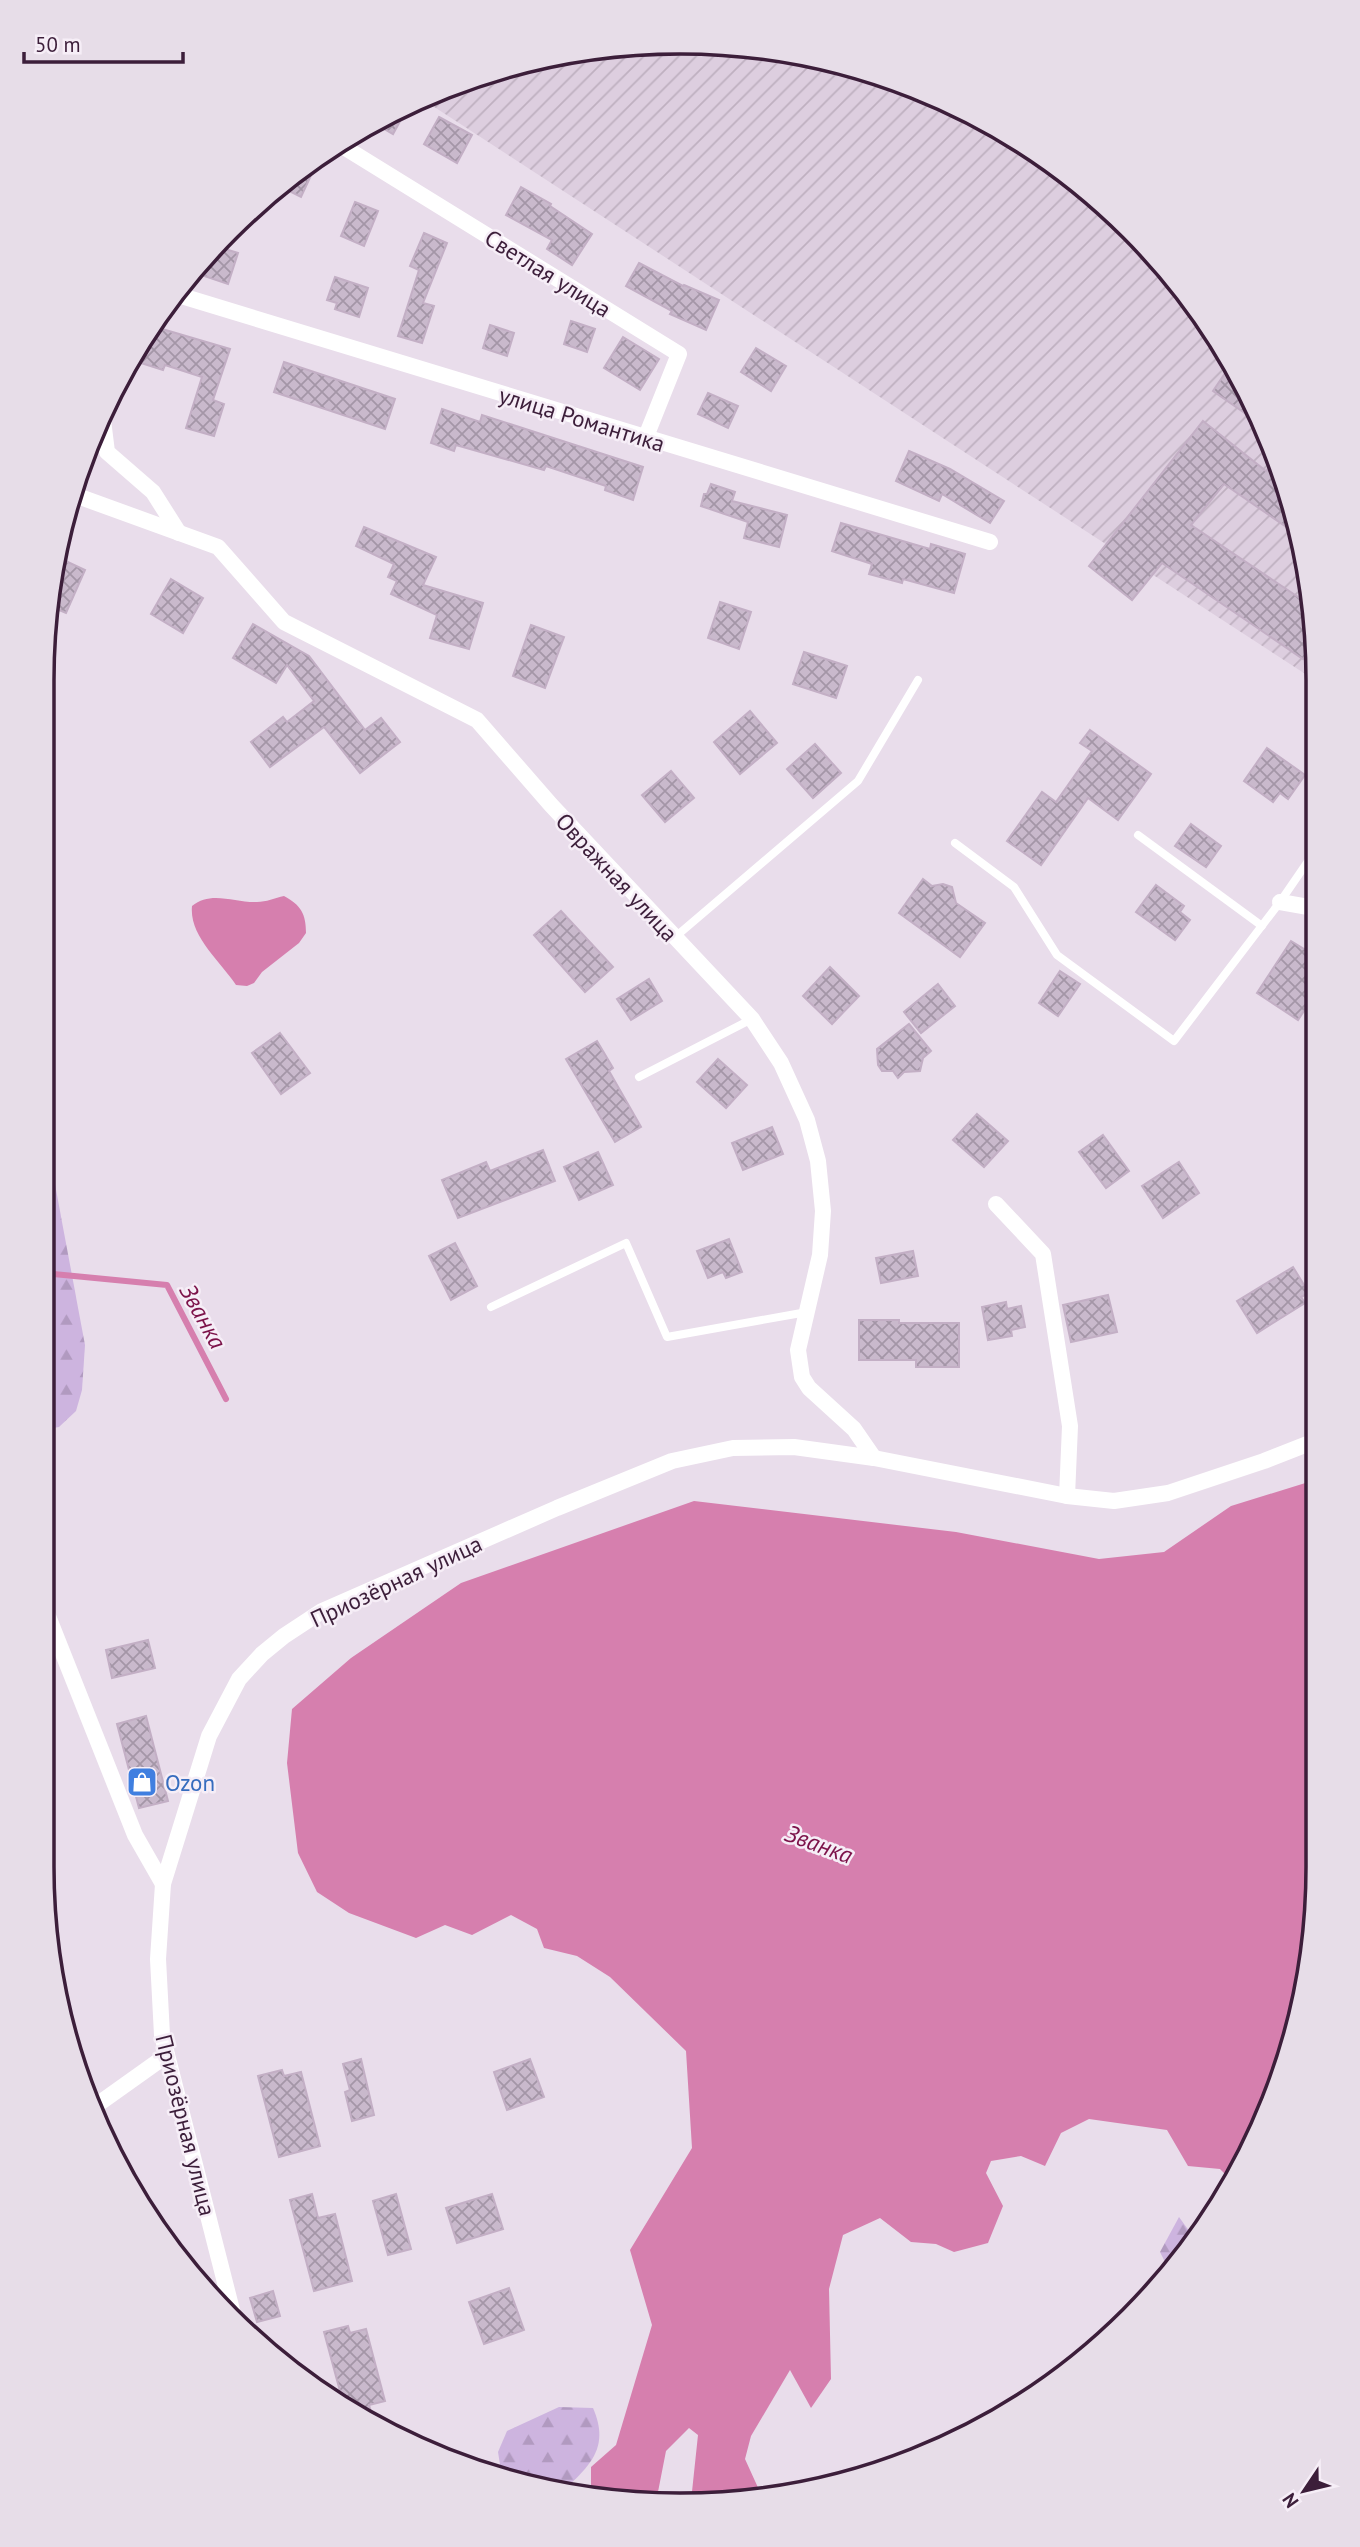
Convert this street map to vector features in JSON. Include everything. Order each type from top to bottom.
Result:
[{"type":"street","name":"Светлая улица","points":[[348,150],[679,354],[645,439]]},
{"type":"street","name":"улица Романтика","points":[[185,297],[990,542]]},
{"type":"street","points":[[105,435],[107,452],[153,492],[179,533]]},
{"type":"street","name":"Овражная улица","points":[[82,498],[218,547],[284,622],[477,720],[551,805],[752,1018],[781,1063],[797,1097],[807,1120],[818,1161],[823,1211],[820,1255],[799,1350],[802,1377],[809,1388],[854,1429],[874,1458]]},
{"type":"street","points":[[1280,902],[1306,907]]},
{"type":"street","points":[[996,1204],[1043,1254],[1070,1426],[1067,1496]]},
{"type":"street","name":"Приозёрная улица","points":[[230,2300],[162,2035],[158,1959],[163,1884],[209,1736],[239,1679],[262,1654],[284,1636],[321,1611],[557,1508],[672,1461],[733,1448],[794,1447],[874,1458],[1067,1496],[1114,1501],[1168,1493],[1306,1445]]},
{"type":"street","points":[[54,1631],[135,1835],[163,1884]]},
{"type":"street","points":[[101,2102],[167,2055]]},
{"type":"lane","points":[[674,937],[858,781],[918,680]]},
{"type":"lane","points":[[1138,835],[1262,926]]},
{"type":"lane","points":[[955,843],[1014,887],[1057,955],[1174,1041],[1306,864]]},
{"type":"lane","points":[[639,1077],[752,1018]]},
{"type":"lane","points":[[491,1307],[626,1243],[667,1338],[807,1312]]},
{"type":"shaded area","points":[[639,56],[721,56],[802,66],[881,87],[957,119],[1028,160],[1093,210],[1150,267],[1200,332],[1222,367],[1258,441],[1284,518],[1300,598],[1306,674],[432,106],[479,87],[558,66]]},
{"type":"green space","points":[[54,1179],[85,1345],[82,1390],[76,1411],[59,1427],[54,1428]]},
{"type":"green space","points":[[1179,2217],[1189,2230],[1165,2262],[1160,2252]]},
{"type":"green space","points":[[559,2407],[593,2408],[598,2421],[599,2443],[591,2461],[571,2483],[500,2466],[498,2452],[507,2431]]},
{"type":"water","points":[[284,896],[301,911],[306,933],[299,943],[262,972],[254,983],[247,986],[236,985],[200,938],[192,917],[192,906],[199,901],[215,898],[257,902]]},
{"type":"water","points":[[1306,1483],[1306,1867],[1300,1949],[1294,1989],[1273,2068],[1225,2174],[1220,2169],[1188,2166],[1167,2130],[1089,2119],[1061,2133],[1045,2166],[1021,2156],[991,2161],[986,2173],[1003,2206],[988,2243],[954,2252],[936,2244],[911,2242],[880,2218],[843,2235],[829,2289],[831,2379],[811,2408],[790,2370],[751,2436],[745,2459],[758,2487],[692,2492],[698,2435],[689,2428],[666,2451],[658,2492],[591,2486],[591,2467],[616,2445],[652,2325],[630,2250],[692,2148],[686,2051],[610,1977],[577,1956],[544,1948],[537,1929],[511,1915],[472,1935],[445,1925],[416,1938],[349,1913],[317,1892],[298,1853],[287,1763],[292,1709],[351,1658],[461,1583],[694,1501],[956,1532],[1099,1559],[1164,1552],[1231,1506]]},
{"type":"building","points":[[439,117],[472,135],[457,163],[424,144]]},
{"type":"building","points":[[401,120],[393,134],[384,129]]},
{"type":"building","points":[[311,175],[301,197],[290,191]]},
{"type":"building","points":[[521,187],[551,204],[550,206],[592,234],[572,265],[547,249],[552,240],[506,215]]},
{"type":"building","points":[[355,202],[378,211],[364,246],[341,236]]},
{"type":"building","points":[[424,233],[447,243],[423,303],[434,306],[422,343],[398,336],[419,270],[410,266]]},
{"type":"building","points":[[227,250],[238,253],[228,284],[204,276]]},
{"type":"building","points":[[639,263],[683,286],[719,300],[706,330],[670,314],[672,311],[626,286]]},
{"type":"building","points":[[335,277],[368,288],[359,317],[335,309],[337,303],[327,300]]},
{"type":"building","points":[[571,321],[595,329],[587,352],[564,344]]},
{"type":"building","points":[[490,325],[514,333],[507,356],[483,348]]},
{"type":"building","points":[[162,329],[230,349],[213,400],[224,404],[214,436],[186,428],[202,377],[165,365],[163,370],[141,363]]},
{"type":"building","points":[[623,337],[659,359],[640,390],[604,368]]},
{"type":"building","points":[[756,348],[786,366],[771,391],[741,372]]},
{"type":"building","points":[[284,362],[395,399],[385,429],[274,392]]},
{"type":"building","points":[[1225,373],[1246,414],[1213,391]]},
{"type":"building","points":[[708,393],[738,406],[728,428],[698,414]]},
{"type":"building","points":[[442,409],[480,422],[482,415],[643,467],[633,500],[605,490],[606,486],[546,466],[544,470],[456,445],[454,451],[431,443]]},
{"type":"building","points":[[1203,421],[1266,471],[1269,468],[1286,527],[1224,484],[1191,525],[1300,598],[1305,656],[1303,659],[1162,563],[1132,600],[1089,566]]},
{"type":"building","points":[[909,451],[950,469],[1004,501],[990,523],[942,494],[939,501],[896,481]]},
{"type":"building","points":[[711,484],[735,492],[732,501],[787,515],[779,547],[744,538],[748,522],[701,506],[704,494],[707,494]]},
{"type":"building","points":[[841,523],[930,549],[931,544],[965,554],[954,593],[903,579],[902,583],[869,574],[872,564],[832,551]]},
{"type":"building","points":[[364,527],[436,557],[423,585],[483,603],[469,649],[430,638],[437,615],[391,594],[397,581],[388,577],[394,564],[356,546]]},
{"type":"building","points":[[66,561],[85,570],[66,613],[59,610]]},
{"type":"building","points":[[171,579],[203,598],[183,633],[151,614]]},
{"type":"building","points":[[720,602],[751,612],[739,649],[708,638]]},
{"type":"building","points":[[253,624],[309,656],[365,730],[381,718],[400,742],[360,773],[324,727],[270,767],[251,742],[283,717],[287,722],[314,701],[287,665],[276,683],[233,658]]},
{"type":"building","points":[[531,625],[564,637],[545,688],[513,676]]},
{"type":"building","points":[[804,652],[847,666],[836,698],[793,684]]},
{"type":"building","points":[[750,711],[777,743],[740,774],[714,742]]},
{"type":"building","points":[[1090,730],[1151,774],[1118,820],[1088,798],[1041,865],[1007,841],[1042,792],[1056,802],[1092,751],[1080,743]]},
{"type":"building","points":[[815,744],[841,773],[813,798],[787,769]]},
{"type":"building","points":[[1267,748],[1305,775],[1288,799],[1280,793],[1273,802],[1244,781]]},
{"type":"building","points":[[671,771],[694,798],[665,822],[642,795]]},
{"type":"building","points":[[1191,824],[1221,846],[1206,867],[1175,846]]},
{"type":"building","points":[[923,879],[932,886],[943,884],[952,887],[956,903],[985,923],[960,957],[899,913]]},
{"type":"building","points":[[1156,885],[1184,906],[1180,912],[1190,920],[1175,940],[1136,912]]},
{"type":"building","points":[[561,911],[613,967],[585,992],[534,935]]},
{"type":"building","points":[[1291,941],[1306,950],[1306,1008],[1298,1020],[1257,993]]},
{"type":"building","points":[[830,967],[859,996],[832,1024],[803,996]]},
{"type":"building","points":[[1060,971],[1080,984],[1058,1016],[1039,1003]]},
{"type":"building","points":[[649,979],[662,1001],[631,1020],[617,999]]},
{"type":"building","points":[[938,984],[955,1006],[921,1033],[904,1012]]},
{"type":"building","points":[[909,1024],[931,1051],[923,1058],[920,1071],[904,1072],[898,1078],[893,1071],[882,1071],[878,1065],[877,1049]]},
{"type":"building","points":[[280,1033],[310,1073],[281,1094],[252,1053]]},
{"type":"building","points":[[597,1041],[613,1068],[609,1071],[641,1127],[615,1142],[566,1059]]},
{"type":"building","points":[[718,1059],[747,1085],[726,1108],[697,1082]]},
{"type":"building","points":[[977,1114],[1008,1141],[984,1167],[953,1140]]},
{"type":"building","points":[[772,1127],[783,1154],[743,1170],[732,1143]]},
{"type":"building","points":[[1103,1135],[1129,1171],[1106,1188],[1079,1152]]},
{"type":"building","points":[[543,1150],[555,1181],[458,1218],[442,1180],[486,1162],[490,1171]]},
{"type":"building","points":[[598,1152],[613,1185],[579,1200],[564,1167]]},
{"type":"building","points":[[1179,1162],[1199,1193],[1163,1218],[1142,1186]]},
{"type":"building","points":[[729,1239],[742,1272],[726,1278],[723,1272],[708,1278],[697,1251]]},
{"type":"building","points":[[455,1243],[477,1286],[451,1300],[429,1256]]},
{"type":"building","points":[[913,1251],[918,1276],[881,1283],[876,1258]]},
{"type":"building","points":[[1293,1267],[1306,1288],[1306,1294],[1301,1297],[1305,1303],[1257,1333],[1237,1301]]},
{"type":"building","points":[[1108,1295],[1117,1332],[1071,1342],[1063,1305]]},
{"type":"building","points":[[1006,1302],[1007,1309],[1021,1306],[1025,1327],[1011,1330],[1012,1336],[988,1340],[982,1307]]},
{"type":"building","points":[[859,1320],[959,1323],[959,1367],[916,1367],[916,1360],[859,1360]]},
{"type":"building","points":[[148,1640],[155,1668],[112,1678],[106,1650]]},
{"type":"building","points":[[146,1716],[168,1801],[139,1808],[117,1724]]},
{"type":"building","points":[[361,2059],[374,2115],[352,2121],[345,2092],[350,2090],[343,2064]]},
{"type":"building","points":[[530,2059],[544,2097],[507,2110],[494,2072]]},
{"type":"building","points":[[282,2070],[284,2076],[301,2072],[320,2146],[279,2157],[258,2076]]},
{"type":"building","points":[[312,2194],[318,2218],[335,2214],[352,2281],[314,2291],[290,2200]]},
{"type":"building","points":[[396,2194],[411,2249],[388,2255],[373,2201]]},
{"type":"building","points":[[492,2194],[503,2229],[457,2243],[446,2208]]},
{"type":"building","points":[[509,2288],[524,2330],[484,2344],[469,2302]]},
{"type":"building","points":[[273,2291],[280,2316],[257,2322],[250,2298]]},
{"type":"building","points":[[348,2326],[350,2333],[366,2329],[385,2401],[369,2405],[371,2411],[340,2392],[324,2332]]},
{"type":"waterway","name":"Званка","points":[[54,1274],[167,1285],[226,1399]]},
{"type":"place","name":"Ozon","points":[[142,1782]]}]
